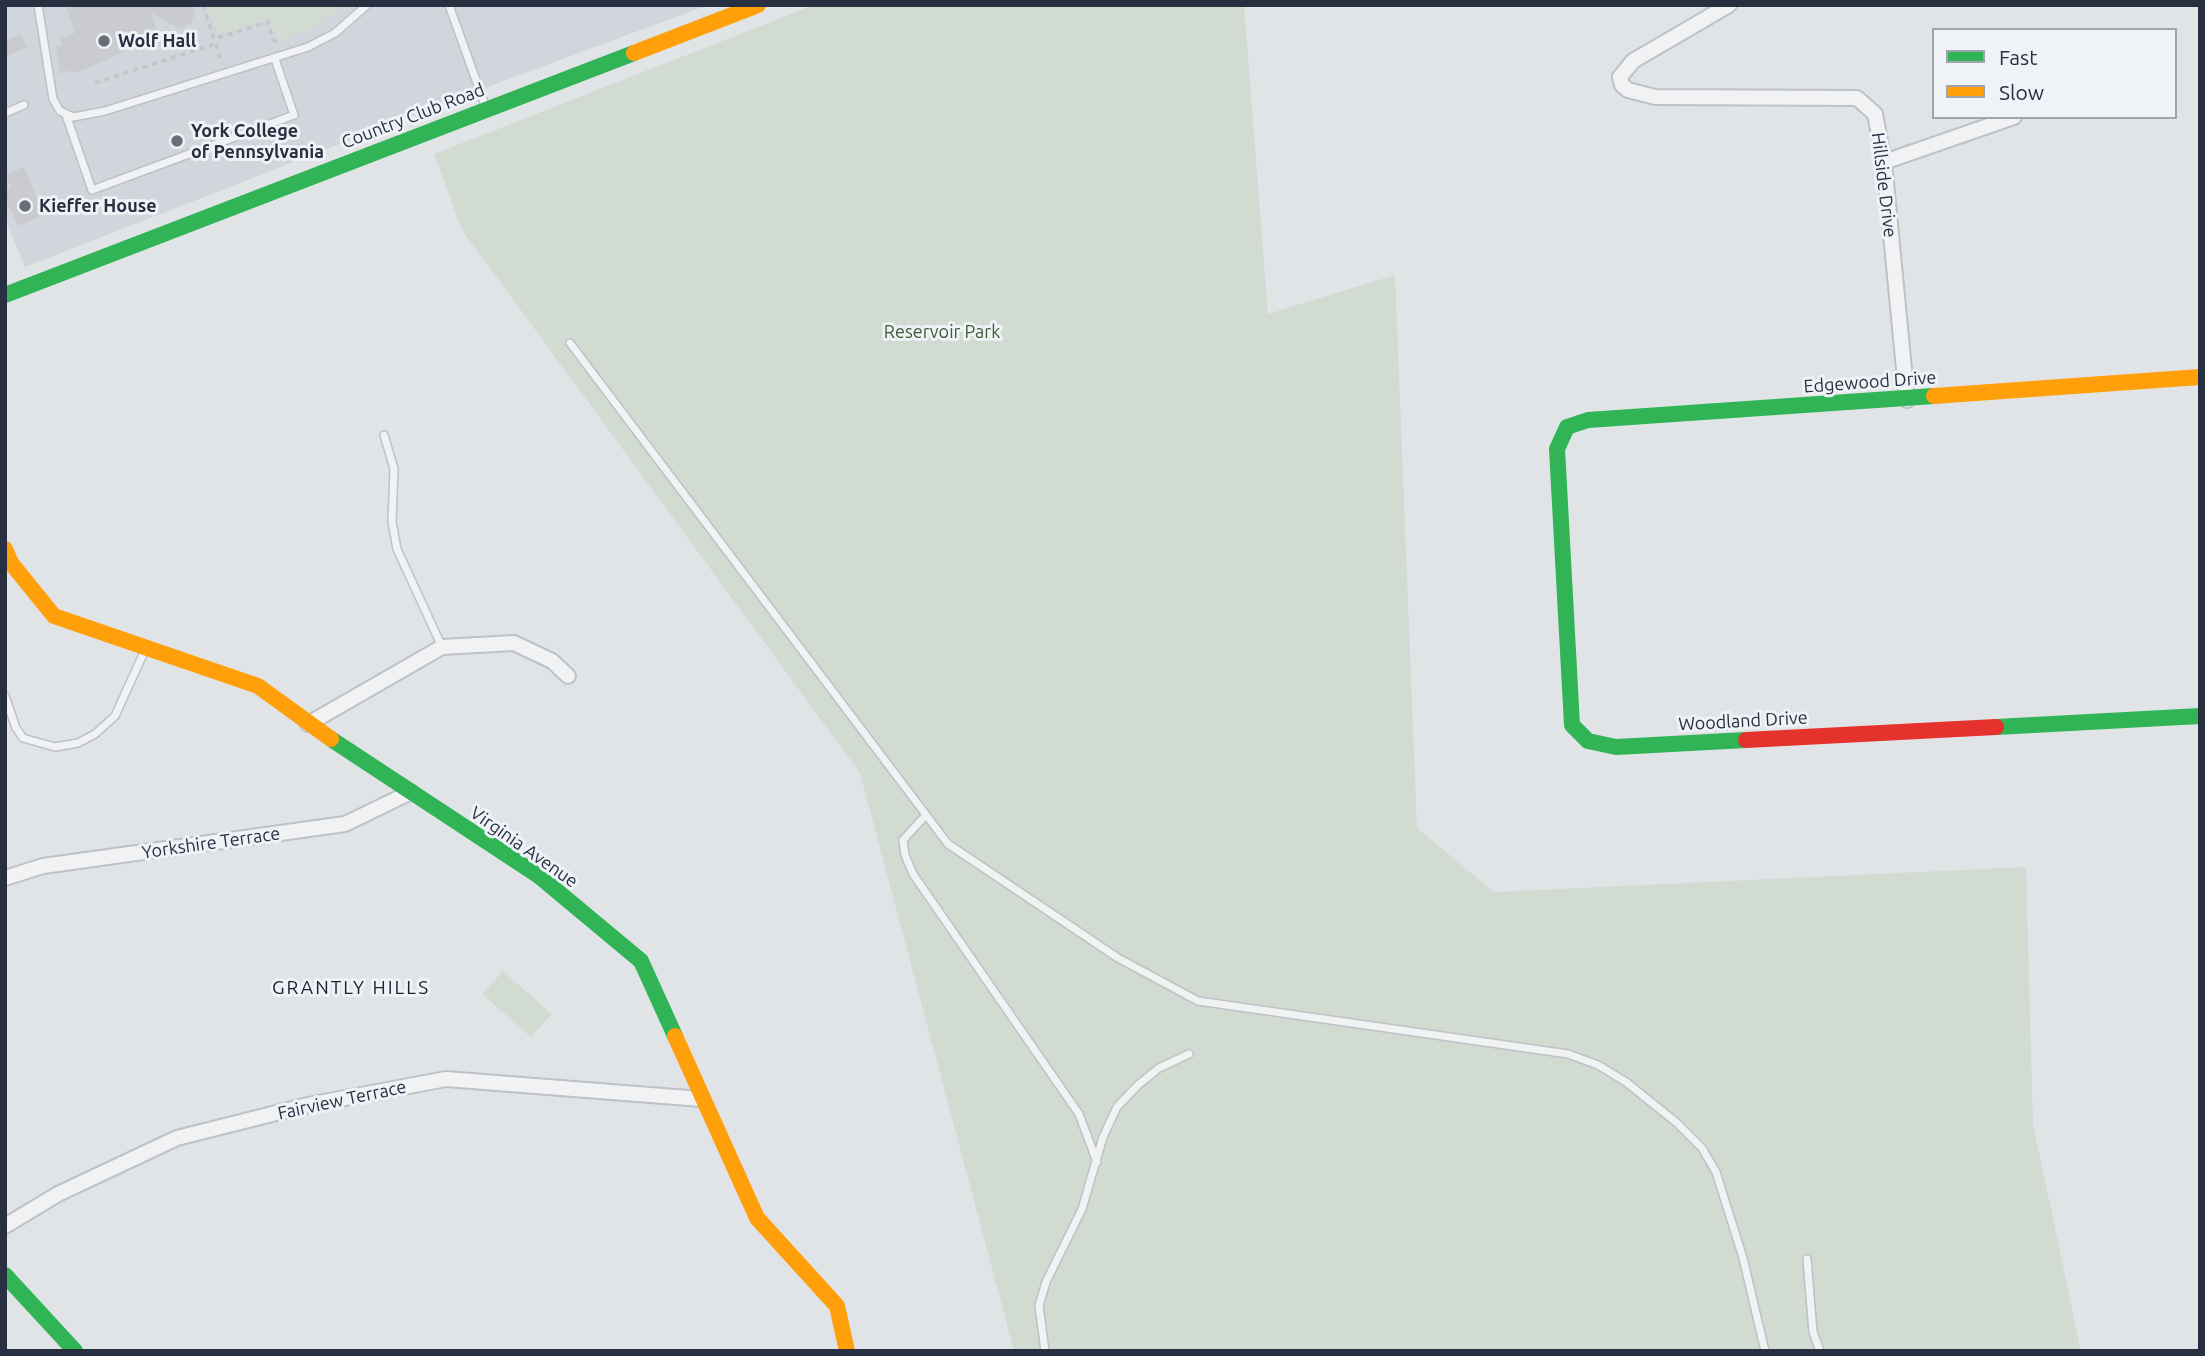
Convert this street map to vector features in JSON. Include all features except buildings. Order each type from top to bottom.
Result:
[{"type":"street","name":"Country Club Road","points":[[5,295],[758,5]]},
{"type":"street","name":"Hillside Drive","points":[[1730,5],[1633,61],[1620,77],[1622,85],[1629,90],[1655,97],[1857,98],[1875,114],[1884,162],[1907,400]]},
{"type":"street","points":[[1884,162],[2008,119]]},
{"type":"street","name":"Edgewood Drive","points":[[1558,449],[1567,427],[1588,420],[1907,400],[2200,377]]},
{"type":"street","name":"Woodland Drive","points":[[1558,449],[1572,725],[1588,741],[1616,747],[2200,716]]},
{"type":"street","name":"Virginia Avenue","points":[[7,559],[54,616],[258,686],[308,724],[539,876],[641,961],[757,1218],[837,1306],[847,1351]]},
{"type":"street","points":[[308,724],[442,647],[514,643],[552,661],[568,676]]},
{"type":"street","name":"Yorkshire Terrace","points":[[5,878],[43,866],[345,824],[411,792]]},
{"type":"street","name":"Fairview Terrace","points":[[5,1226],[58,1194],[177,1138],[307,1105],[446,1079],[701,1099]]},
{"type":"street","points":[[5,1275],[75,1351]]},
{"type":"lane","points":[[38,5],[53,99],[66,114],[92,190],[294,116],[275,59]]},
{"type":"lane","points":[[66,114],[84,117],[275,59],[323,40],[367,5]]},
{"type":"lane","points":[[449,5],[486,108]]},
{"type":"lane","points":[[5,113],[24,105]]},
{"type":"lane","points":[[570,343],[948,844],[1118,958],[1198,1001],[1568,1054],[1598,1065],[1626,1082],[1677,1123],[1702,1148],[1716,1172],[1743,1258],[1765,1351]]},
{"type":"lane","points":[[384,435],[394,469],[392,522],[397,548],[442,647]]},
{"type":"lane","points":[[5,696],[16,728],[23,738],[55,747],[78,743],[104,727],[115,716],[145,649]]},
{"type":"lane","points":[[925,816],[903,840],[905,855],[913,874],[1079,1114],[1097,1162]]},
{"type":"lane","points":[[1045,1351],[1039,1306],[1046,1282],[1083,1209],[1103,1137],[1117,1107],[1159,1068],[1189,1054]]},
{"type":"lane","points":[[1807,1259],[1813,1332],[1819,1351]]},
{"type":"path","points":[[203,5],[222,64]]},
{"type":"path","points":[[95,82],[268,22],[274,41],[279,44]]},
{"type":"shaded area","name":"York College of Pennsylvania","points":[[5,5],[708,5],[447,102],[25,267],[5,218]]},
{"type":"green space","points":[[207,5],[344,5],[317,26],[279,42],[268,20],[217,35]]},
{"type":"green space","name":"Reservoir Park","points":[[814,5],[1244,5],[1268,314],[1395,275],[1417,828],[1494,892],[2026,867],[2033,1124],[2081,1351],[1014,1351],[860,773],[462,230],[434,154]]},
{"type":"green space","points":[[503,971],[552,1014],[531,1037],[482,994]]},
{"type":"traffic: fast","points":[[5,295],[634,53]]},
{"type":"traffic: fast","points":[[1746,740],[1616,747],[1588,741],[1572,725],[1557,449],[1567,427],[1588,420],[1934,396]]},
{"type":"traffic: fast","points":[[1996,727],[2200,716]]},
{"type":"traffic: fast","points":[[331,739],[539,876],[641,961],[675,1036]]},
{"type":"traffic: fast","points":[[5,1275],[75,1351]]},
{"type":"traffic: slow","points":[[634,53],[758,5]]},
{"type":"traffic: slow","points":[[1934,396],[2200,377]]},
{"type":"traffic: slow","points":[[5,549],[11,563],[54,616],[258,686],[331,739]]},
{"type":"traffic: slow","points":[[675,1036],[757,1218],[837,1306],[847,1351]]},
{"type":"traffic: jam","points":[[1746,740],[1996,727]]},
{"type":"place","name":"Wolf Hall","points":[[104,41]]},
{"type":"place","name":"York College of Pennsylvania","points":[[177,141]]},
{"type":"place","name":"Kieffer House","points":[[25,206]]},
{"type":"district","name":"GRANTLY HILLS","points":[[351,988]]}]
